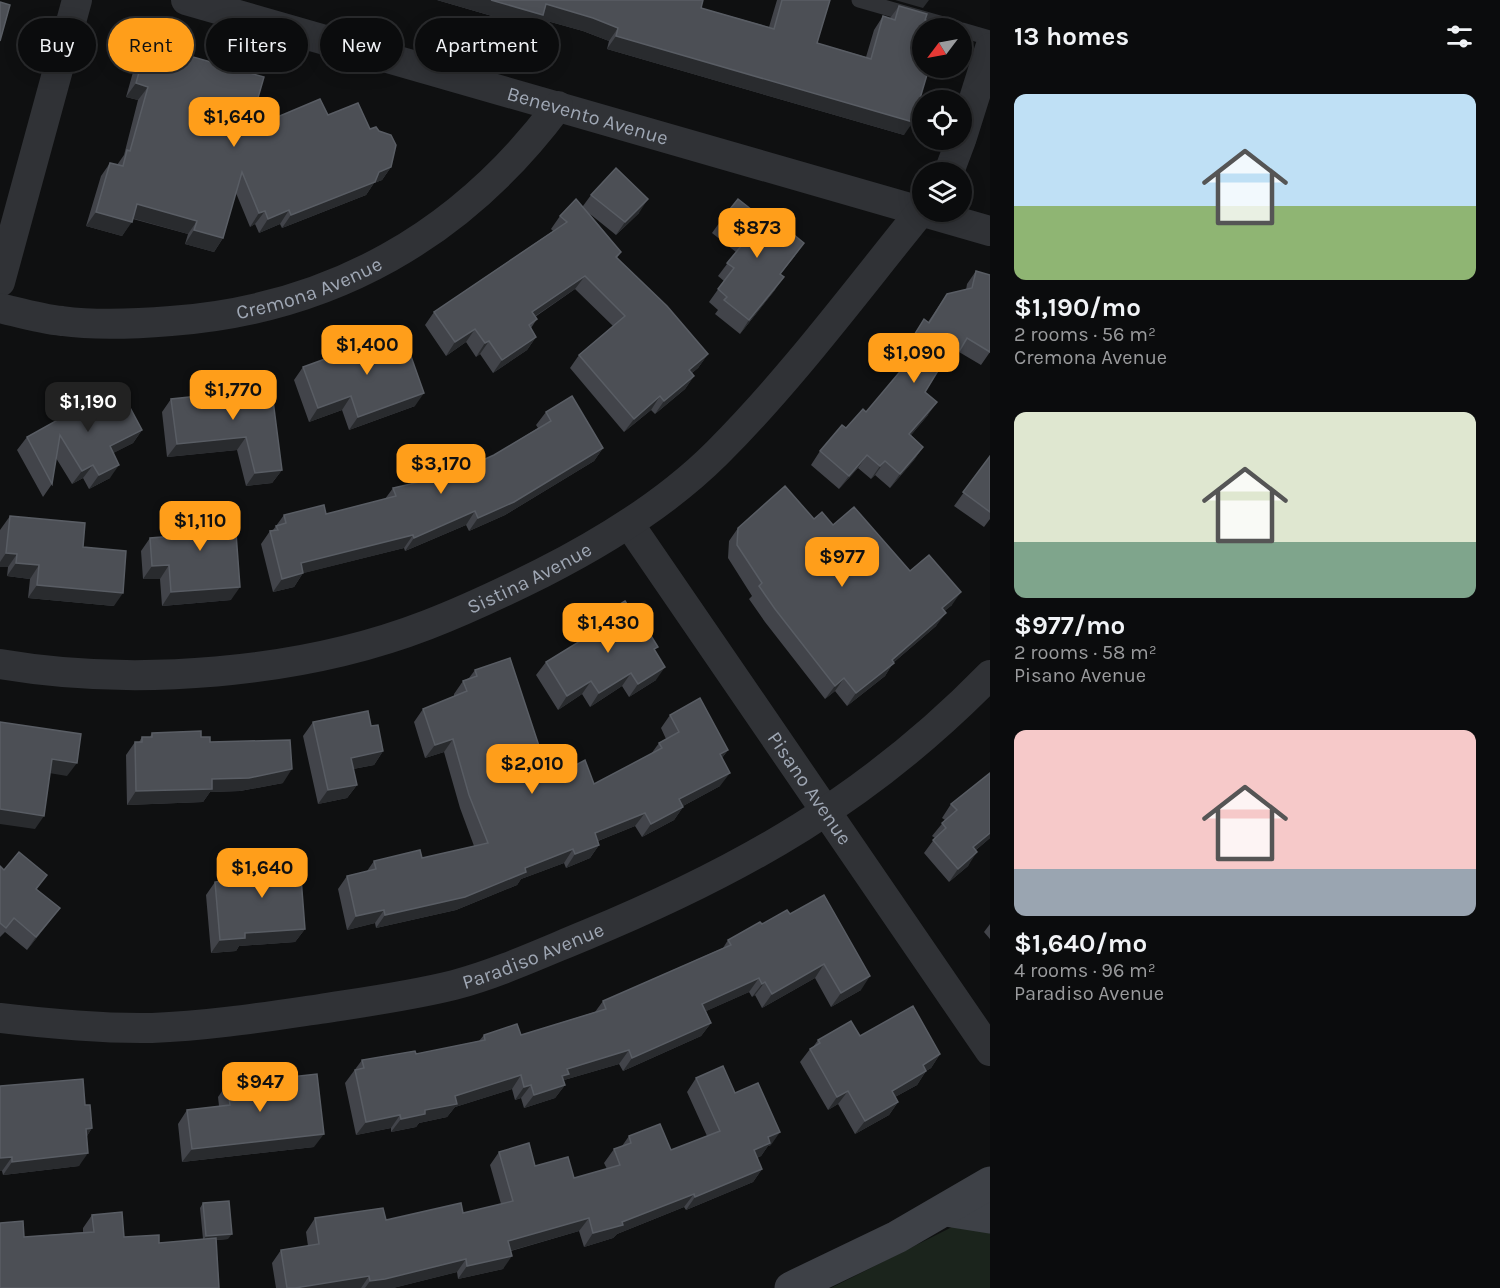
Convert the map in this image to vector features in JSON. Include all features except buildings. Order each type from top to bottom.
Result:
[{"type":"street","points":[[0,282],[77,0]]},
{"type":"street","name":"Benevento Avenue","points":[[186,0],[912,208]]},
{"type":"street","points":[[972,104],[990,48]]},
{"type":"street","name":"Cremona Avenue","points":[[0,308],[64,322],[148,323],[197,319],[273,305],[323,289],[398,253],[456,215],[496,179],[529,144],[558,106]]},
{"type":"street","name":"Sistina Avenue","points":[[0,664],[77,674],[132,675],[254,667],[297,661],[424,626],[495,597],[603,541],[629,524],[716,454],[781,383],[913,222]]},
{"type":"street","name":"Benevento Avenue","points":[[959,222],[990,231]]},
{"type":"street","name":"Pisano Avenue","points":[[629,524],[990,1051]]},
{"type":"street","name":"Paradiso Avenue","points":[[0,1018],[100,1027],[153,1028],[292,1013],[380,1000],[456,985],[499,970],[690,890],[756,856],[826,813],[889,768],[931,733],[990,675]]},
{"type":"street","points":[[791,1288],[839,1266],[946,1210],[990,1183]]},
{"type":"street","points":[[946,1210],[990,1217]]},
{"type":"lane","points":[[859,0],[921,18]]},
{"type":"lane","points":[[972,33],[990,39]]},
{"type":"shaded area","points":[[952,1227],[990,1232],[990,1288],[831,1288]]}]
